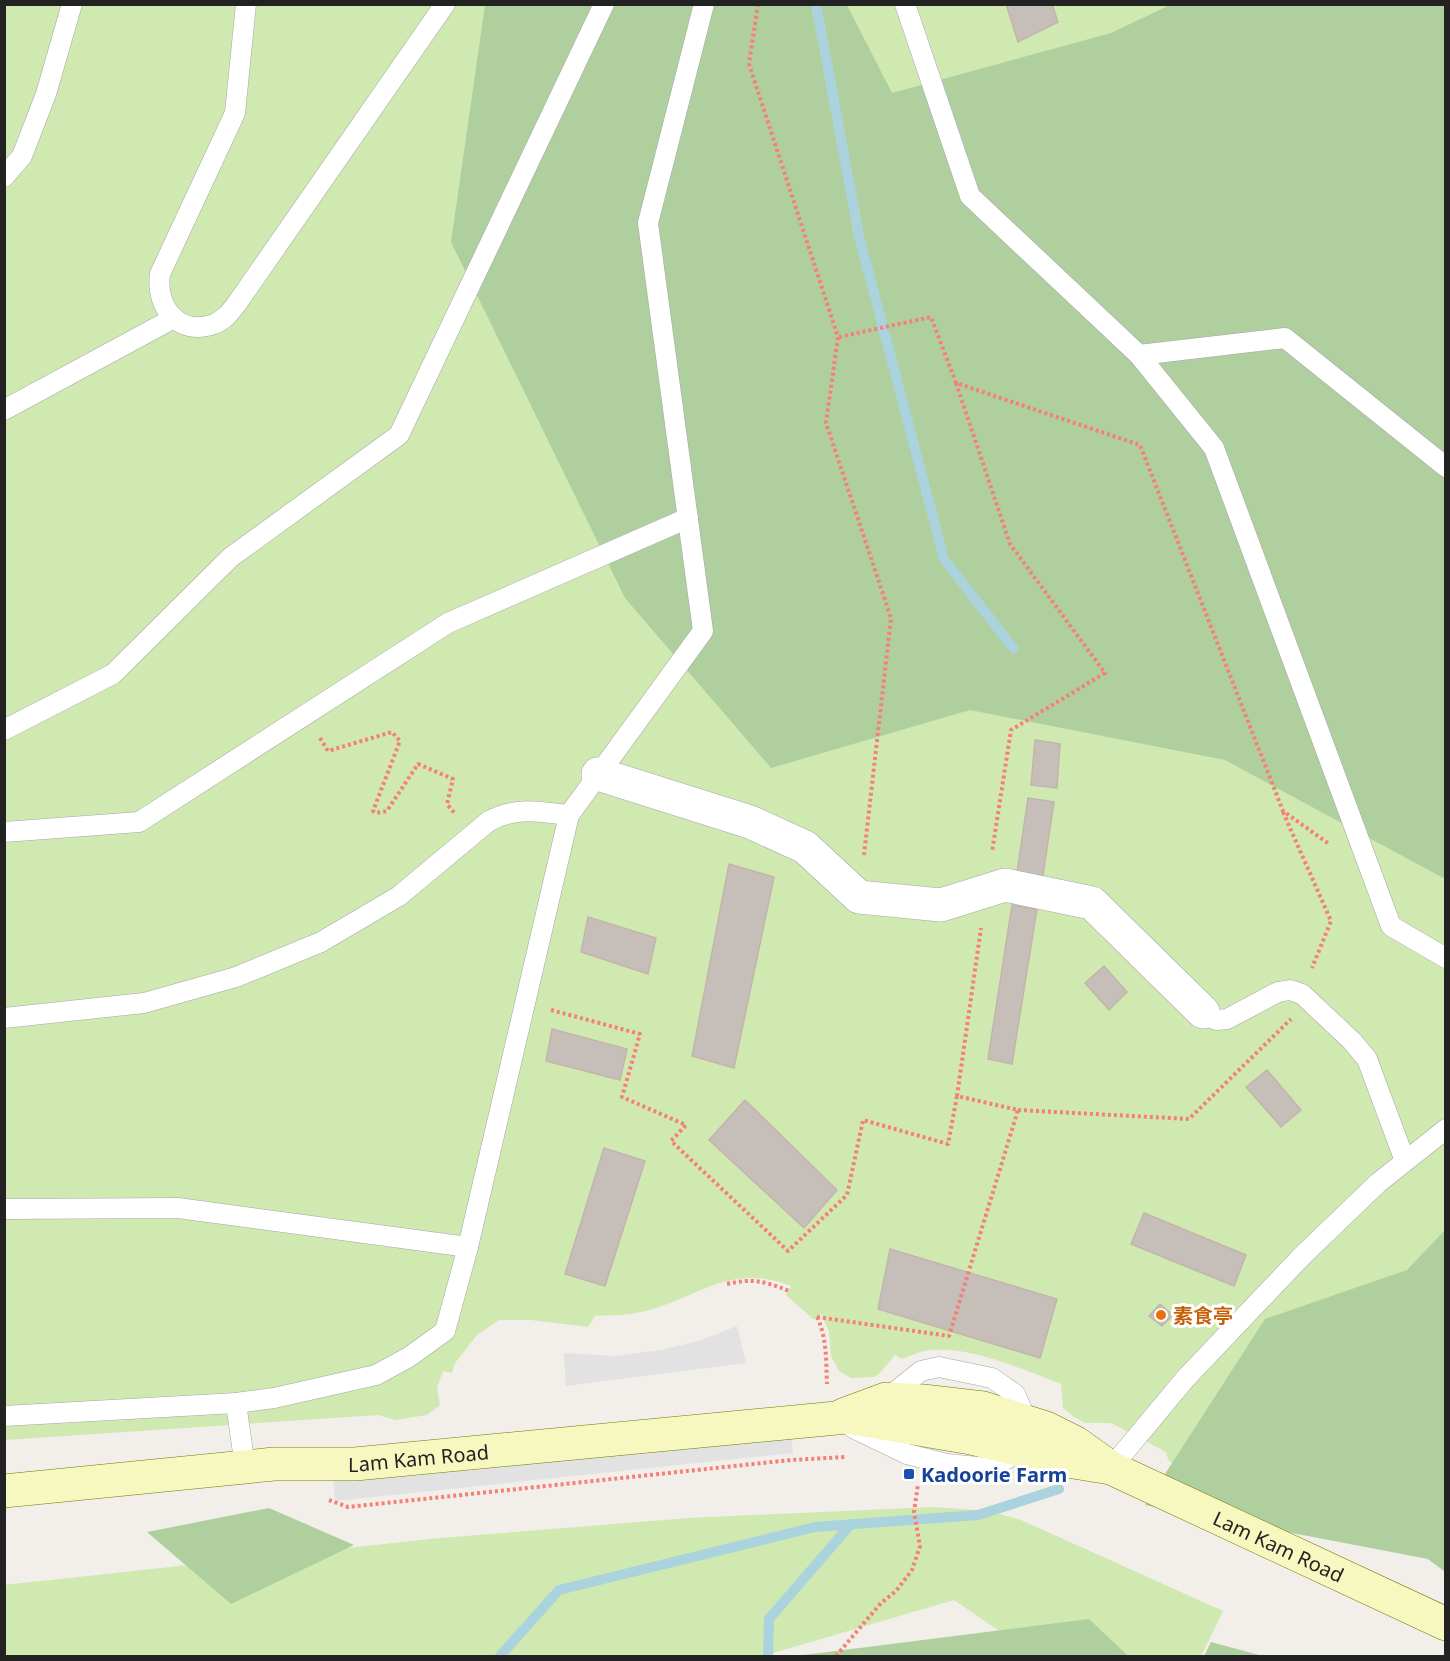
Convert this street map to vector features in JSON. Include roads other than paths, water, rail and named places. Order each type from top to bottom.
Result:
[{"type":"main road","name":"Lam Kam Road","points":[[832,1418],[886,1399],[983,1408],[1024,1436],[1111,1468],[1446,1624]]},
{"type":"main road","name":"Lam Kam Road","points":[[4,1491],[274,1464],[355,1464],[848,1417],[971,1438],[1024,1436]]},
{"type":"street","points":[[598,774],[750,822],[805,847],[859,897],[941,905],[1005,885],[1092,903],[1203,1012]]},
{"type":"lane","points":[[4,177],[22,156],[46,94],[72,4]]},
{"type":"lane","points":[[246,4],[235,113],[160,274],[158,286],[165,309],[174,318],[193,327],[204,327],[224,319],[232,310],[445,4]]},
{"type":"lane","points":[[4,730],[113,674],[231,557],[399,435],[604,4]]},
{"type":"lane","points":[[4,1416],[236,1403],[274,1398],[376,1375],[409,1357],[445,1330],[468,1247],[569,815],[703,632],[648,224],[704,4]]},
{"type":"lane","points":[[906,4],[970,196],[1139,355],[1214,448],[1391,926],[1446,958]]},
{"type":"lane","points":[[4,410],[174,318]]},
{"type":"lane","points":[[1139,355],[1285,338],[1446,467]]},
{"type":"lane","points":[[4,832],[139,822],[448,623],[688,518]]},
{"type":"lane","points":[[4,1018],[144,1003],[236,977],[311,947],[399,896],[489,821],[504,814],[524,810],[569,815]]},
{"type":"lane","points":[[1203,1012],[1216,1020],[1227,1019],[1278,992],[1290,990],[1306,997],[1352,1041],[1367,1059],[1405,1161]]},
{"type":"lane","points":[[1111,1468],[1200,1362],[1303,1255],[1378,1183],[1446,1129]]},
{"type":"lane","points":[[4,1209],[178,1208],[468,1247]]},
{"type":"lane","points":[[236,1403],[245,1467]]},
{"type":"waterway","points":[[816,4],[859,236],[944,559],[1013,648]]},
{"type":"waterway","points":[[500,1656],[559,1590],[815,1527],[978,1515],[1059,1489]]},
{"type":"waterway","points":[[768,1656],[769,1619],[851,1524]]},
{"type":"place","name":"素食亭","points":[[1161,1315]]},
{"type":"place","name":"Kadoorie Farm","points":[[909,1474]]}]
